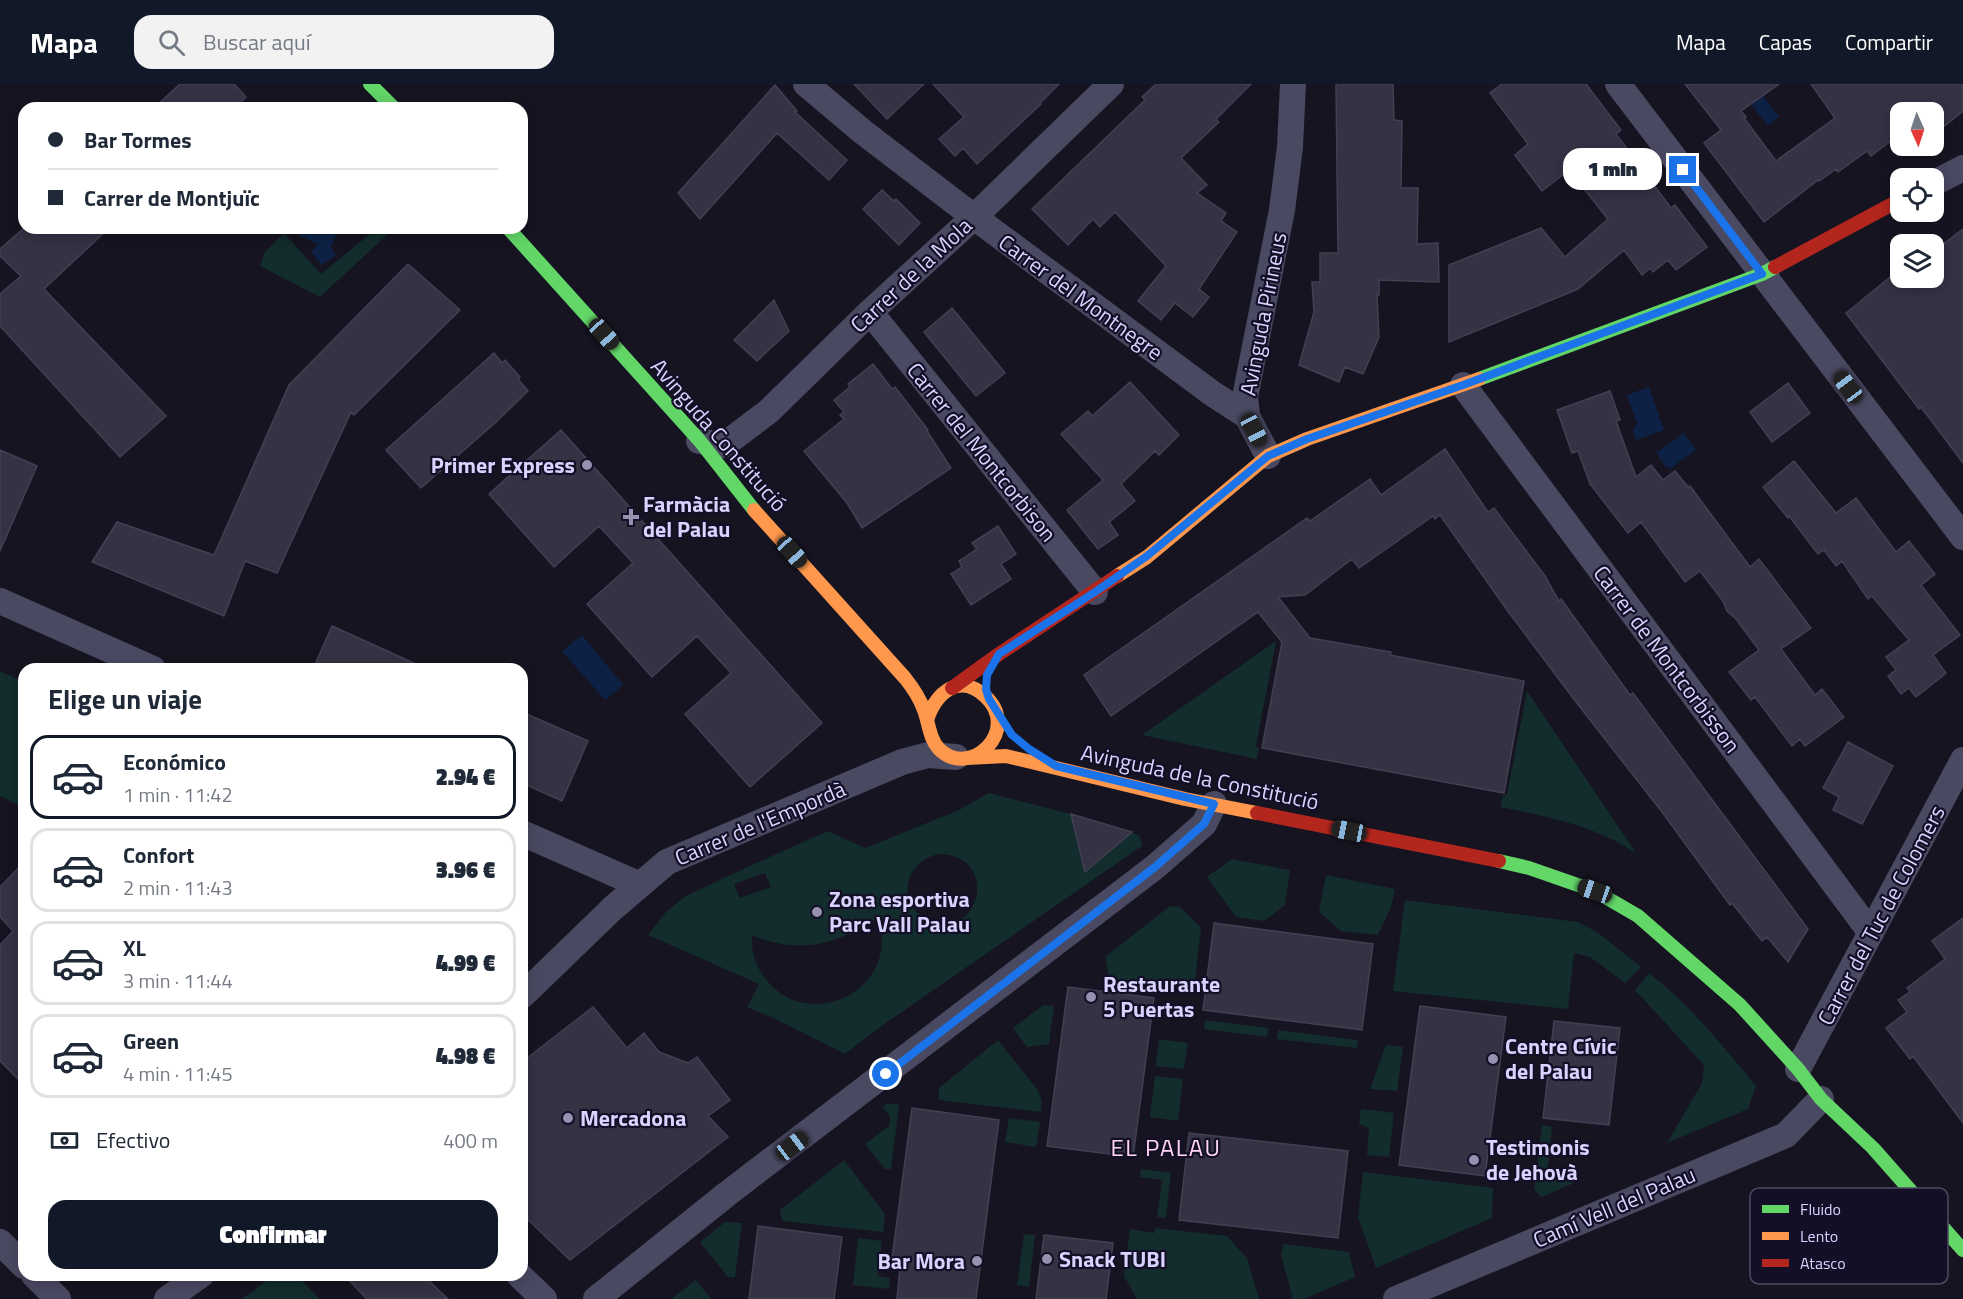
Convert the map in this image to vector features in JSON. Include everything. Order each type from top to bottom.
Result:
[{"type":"street","points":[[370,84],[388,102]]},
{"type":"street","name":"Carrer del Montnegre","points":[[806,84],[863,132],[974,217],[1213,394],[1247,416]]},
{"type":"street","name":"Carrer de la Mola","points":[[699,441],[724,445],[769,411],[1111,84]]},
{"type":"street","name":"Avinguda Pirineus","points":[[1268,456],[1247,416],[1245,397],[1282,210],[1290,147],[1293,84]]},
{"type":"street","points":[[1618,84],[1963,537]]},
{"type":"street","points":[[1944,178],[1963,168]]},
{"type":"street","points":[[1056,766],[1006,756],[962,758],[946,754],[932,739],[927,723],[936,700],[999,654],[1147,556],[1268,456],[1307,439],[1463,385],[1762,274],[1890,205]]},
{"type":"street","name":"Avinguda Constitució","points":[[513,234],[699,441],[747,502],[899,670],[921,702],[927,723]]},
{"type":"street","name":"Carrer del Montcorbison","points":[[870,312],[1095,592]]},
{"type":"street","name":"Carrer de Montcorbisson","points":[[1463,385],[1871,933]]},
{"type":"street","points":[[0,601],[140,663]]},
{"type":"street","points":[[962,758],[977,755],[987,749],[998,730],[998,718],[986,689],[987,675],[999,654]]},
{"type":"street","name":"Avinguda Constitució","points":[[899,670],[928,685],[951,688]]},
{"type":"street","points":[[951,688],[961,687],[982,693],[1012,735]]},
{"type":"street","name":"Carrer de l'Empordà","points":[[902,762],[919,745],[927,723]]},
{"type":"street","points":[[1029,749],[1056,766]]},
{"type":"street","name":"Carrer de l'Empordà","points":[[528,990],[613,908],[667,862],[902,762],[928,755],[962,758]]},
{"type":"street","name":"Carrer del Tuc de Colomers","points":[[1798,1069],[1963,760]]},
{"type":"street","name":"Avinguda de la Constitució","points":[[1056,766],[1214,804],[1529,868],[1595,891],[1646,922],[1740,1005],[1798,1069]]},
{"type":"street","points":[[596,1299],[727,1194],[1155,867],[1204,824],[1214,804]]},
{"type":"street","points":[[528,836],[640,885]]},
{"type":"street","points":[[1798,1069],[1821,1099],[1873,1148],[1908,1188]]},
{"type":"street","name":"Camí Vell del Palau","points":[[1396,1299],[1786,1135],[1821,1099]]},
{"type":"street","points":[[1948,1233],[1963,1250]]},
{"type":"street","points":[[0,1242],[18,1260]]},
{"type":"street","points":[[40,1281],[58,1299]]},
{"type":"street","points":[[167,1299],[192,1281]]},
{"type":"street","points":[[525,1281],[544,1299]]},
{"type":"green space","points":[[285,234],[321,274],[370,234],[388,234],[320,297],[260,266],[265,252]]},
{"type":"green space","points":[[1276,641],[1256,746],[1259,748],[1257,759],[1142,735]]},
{"type":"green space","points":[[0,671],[18,679],[18,805],[0,796]]},
{"type":"green space","points":[[1527,691],[1636,853],[1587,829],[1553,818],[1500,807],[1503,796],[1507,794]]},
{"type":"green space","points":[[989,793],[1071,814],[1086,872],[1132,832],[1140,836],[1142,846],[880,1027],[845,1054],[747,1007],[759,984],[648,935],[665,913],[684,897],[828,831],[865,848],[959,810]],"holes":[[[938,854],[958,858],[970,867],[976,880],[977,894],[972,908],[962,919],[949,924],[932,922],[917,913],[911,904],[907,887],[909,880],[917,866]],[[765,873],[771,887],[740,898],[734,884]],[[877,918],[882,943],[877,965],[865,983],[848,996],[827,1003],[805,1003],[784,995],[765,978],[756,963],[753,952],[752,935],[779,944],[805,945],[832,941],[860,929]]]},
{"type":"green space","points":[[1232,859],[1290,870],[1285,905],[1264,921],[1236,917],[1207,877]]},
{"type":"green space","points":[[1326,875],[1395,889],[1391,907],[1378,935],[1341,931],[1319,912]]},
{"type":"green space","points":[[1405,900],[1578,922],[1597,932],[1641,967],[1625,983],[1590,957],[1574,953],[1568,1009],[1393,991]]},
{"type":"green space","points":[[1170,906],[1180,907],[1201,928],[1194,989],[1110,980],[1105,957]]},
{"type":"green space","points":[[1649,973],[1692,1012],[1756,1086],[1748,1109],[1667,1143],[1702,1083],[1704,1065],[1635,990]]},
{"type":"green space","points":[[1043,1005],[1054,1006],[1049,1044],[1027,1047],[1013,1028]]},
{"type":"green space","points":[[1205,1020],[1268,1028],[1267,1037],[1204,1029]]},
{"type":"green space","points":[[1278,1030],[1358,1040],[1357,1048],[1277,1039]]},
{"type":"green space","points":[[1159,1039],[1188,1043],[1184,1069],[1156,1066]]},
{"type":"green space","points":[[998,1040],[1037,1089],[1042,1100],[1041,1112],[939,1100],[939,1088]]},
{"type":"green space","points":[[1386,1045],[1403,1047],[1397,1091],[1370,1089]]},
{"type":"green space","points":[[1155,1076],[1183,1079],[1178,1121],[1150,1117]]},
{"type":"green space","points":[[887,1103],[899,1105],[891,1169],[885,1169],[865,1144],[889,1126],[890,1117],[883,1107]]},
{"type":"green space","points":[[1361,1109],[1394,1113],[1389,1157],[1367,1155],[1369,1128],[1359,1124]]},
{"type":"green space","points":[[1009,1118],[1040,1122],[1036,1147],[1005,1142]]},
{"type":"green space","points":[[1542,1125],[1552,1127],[1546,1182],[1569,1173],[1574,1183],[1541,1197],[1534,1189]]},
{"type":"green space","points":[[844,1160],[885,1214],[883,1232],[782,1221],[780,1210]]},
{"type":"green space","points":[[1141,1169],[1171,1173],[1166,1218],[1157,1217],[1162,1180],[1140,1177]]},
{"type":"green space","points":[[1363,1172],[1493,1188],[1492,1218],[1376,1268],[1358,1217]]},
{"type":"green space","points":[[725,1222],[742,1223],[735,1277],[728,1277],[700,1242]]},
{"type":"green space","points":[[1156,1228],[1227,1236],[1247,1258],[1259,1299],[1137,1299],[1124,1276],[1130,1229],[1154,1233]]},
{"type":"green space","points":[[1024,1234],[1035,1235],[1029,1287],[1017,1285]]},
{"type":"green space","points":[[858,1238],[882,1241],[878,1276],[890,1278],[889,1289],[853,1285]]},
{"type":"green space","points":[[1284,1244],[1349,1252],[1355,1277],[1304,1299],[1293,1299],[1281,1255]]},
{"type":"green space","points":[[696,1280],[711,1299],[671,1299]]},
{"type":"green space","points":[[266,1281],[302,1281],[320,1299],[242,1299]]},
{"type":"water","points":[[1759,91],[1779,117],[1768,126],[1748,100]]},
{"type":"water","points":[[296,234],[337,234],[331,248],[336,255],[322,265],[311,252],[318,244]]},
{"type":"water","points":[[1649,387],[1664,430],[1636,440],[1633,430],[1637,424],[1627,395]]},
{"type":"water","points":[[1684,433],[1696,450],[1671,468],[1666,467],[1656,453]]},
{"type":"water","points":[[582,635],[623,685],[605,700],[562,651]]},
{"type":"building","points":[[180,84],[234,84],[246,97],[241,102],[160,102]]},
{"type":"building","points":[[854,84],[924,84],[887,119]]},
{"type":"building","points":[[933,84],[1059,84],[977,164],[963,148],[955,156],[939,139],[964,117]]},
{"type":"building","points":[[1156,84],[1251,84],[1216,119],[1219,122],[1181,158],[1207,185],[1197,193],[1226,213],[1221,221],[1237,232],[1199,289],[1209,297],[1193,317],[1175,303],[1161,320],[1138,301],[1166,266],[1115,212],[1100,227],[1093,219],[1068,245],[1032,209],[1145,100],[1142,97]]},
{"type":"building","points":[[1336,84],[1393,84],[1394,120],[1402,121],[1401,188],[1418,188],[1417,244],[1438,243],[1439,282],[1379,280],[1379,295],[1377,295],[1379,337],[1363,374],[1345,367],[1339,382],[1299,365],[1314,312],[1312,282],[1320,282],[1320,253],[1338,253]]},
{"type":"building","points":[[1502,84],[1586,84],[1621,130],[1616,134],[1671,208],[1675,205],[1707,247],[1676,270],[1668,260],[1653,272],[1650,268],[1642,275],[1624,250],[1578,289],[1449,342],[1449,265],[1541,228],[1565,257],[1608,219],[1569,170],[1542,191],[1515,155],[1528,144],[1490,93]]},
{"type":"building","points":[[1685,84],[1779,84],[1741,111],[1776,161],[1835,118],[1811,84],[1963,84],[1963,111],[1944,127],[1944,102],[1890,102],[1890,142],[1871,156],[1867,151],[1838,172],[1836,169],[1818,180],[1764,222],[1704,143],[1721,130]]},
{"type":"building","points":[[775,85],[797,111],[795,112],[847,160],[829,180],[777,133],[700,219],[678,193]]},
{"type":"building","points":[[882,190],[894,201],[896,199],[920,223],[899,245],[863,209]]},
{"type":"building","points":[[1963,229],[1963,463],[1846,313],[1890,277],[1890,288],[1944,288],[1944,243]]},
{"type":"building","points":[[18,233],[103,234],[44,289],[166,416],[120,457],[0,326],[0,294],[21,276],[0,256],[0,249]]},
{"type":"building","points":[[408,264],[460,310],[354,415],[351,412],[277,573],[245,561],[224,616],[92,562],[117,522],[214,555],[289,385]]},
{"type":"building","points":[[774,300],[789,331],[757,361],[734,340]]},
{"type":"building","points":[[952,308],[1005,373],[976,396],[924,332]]},
{"type":"building","points":[[494,353],[502,363],[505,360],[520,377],[518,379],[528,391],[421,488],[386,450]]},
{"type":"building","points":[[873,364],[892,389],[895,387],[928,430],[951,468],[862,528],[847,503],[804,451],[844,419],[840,415],[844,412],[834,400],[850,387],[848,384]]},
{"type":"building","points":[[1130,382],[1179,435],[1159,455],[1155,451],[1121,484],[1135,501],[1109,522],[1118,535],[1098,549],[1067,510],[1103,480],[1061,434],[1088,411],[1092,416]]},
{"type":"building","points":[[1788,383],[1810,413],[1772,442],[1750,412]]},
{"type":"building","points":[[1610,391],[1620,420],[1616,421],[1636,477],[1651,465],[1663,480],[1675,471],[1688,487],[1690,486],[1750,567],[1759,559],[1811,628],[1781,649],[1815,695],[1822,689],[1844,717],[1805,746],[1800,739],[1792,746],[1755,697],[1751,700],[1729,672],[1759,650],[1736,619],[1727,611],[1723,601],[1700,571],[1685,582],[1641,522],[1628,533],[1590,484],[1578,451],[1572,453],[1557,410]]},
{"type":"building","points":[[561,430],[822,723],[750,787],[685,714],[731,673],[697,636],[652,677],[587,604],[633,563],[599,526],[554,567],[489,494]]},
{"type":"building","points":[[1445,449],[1488,512],[1494,508],[1545,576],[1559,601],[1561,599],[1630,695],[1633,693],[1808,929],[1788,962],[1767,937],[1762,941],[1732,903],[1730,905],[1662,812],[1507,610],[1440,515],[1435,519],[1433,516],[1359,568],[1352,559],[1305,595],[1278,597],[1310,638],[1391,652],[1390,655],[1524,681],[1504,793],[1262,748],[1282,642],[1258,612],[1111,716],[1084,675],[1307,518],[1310,521],[1370,479],[1381,495]]},
{"type":"building","points":[[0,450],[37,466],[0,551]]},
{"type":"building","points":[[1794,461],[1836,513],[1856,498],[1896,552],[1909,541],[1935,574],[1921,585],[1960,635],[1933,655],[1946,673],[1916,697],[1909,688],[1901,694],[1888,676],[1896,670],[1886,657],[1909,640],[1872,596],[1868,599],[1842,561],[1836,566],[1824,550],[1818,554],[1763,487]]},
{"type":"building","points":[[998,526],[1016,554],[1001,564],[1011,579],[971,605],[951,574],[962,567],[959,561],[977,549],[972,543]]},
{"type":"building","points":[[332,626],[414,663],[316,663]]},
{"type":"building","points":[[528,715],[588,741],[562,801],[528,786]]},
{"type":"building","points":[[1848,742],[1893,766],[1862,824],[1833,810],[1839,797],[1823,788]]},
{"type":"building","points":[[1071,814],[1132,832],[1085,872]]},
{"type":"building","points":[[18,868],[18,1079],[0,1061],[0,945],[13,931],[0,917],[0,887]]},
{"type":"building","points":[[1963,918],[1963,1123],[1913,1056],[1910,1059],[1886,1028],[1907,1012],[1898,1000],[1910,992],[1907,988],[1945,959],[1932,941]]},
{"type":"building","points":[[1214,923],[1373,944],[1362,1030],[1203,1010]]},
{"type":"building","points":[[1068,987],[1154,998],[1133,1157],[1047,1146]]},
{"type":"building","points":[[1420,1006],[1506,1017],[1485,1176],[1399,1165]]},
{"type":"building","points":[[593,1007],[627,1048],[644,1033],[659,1052],[688,1063],[697,1057],[730,1100],[708,1116],[728,1137],[570,1260],[528,1220],[528,1057]]},
{"type":"building","points":[[1554,1021],[1620,1028],[1609,1125],[1543,1118]]},
{"type":"building","points":[[912,1108],[999,1120],[976,1299],[897,1299],[900,1267],[891,1266]]},
{"type":"building","points":[[1189,1133],[1348,1151],[1338,1238],[1179,1220]]},
{"type":"building","points":[[758,1226],[842,1237],[834,1299],[749,1299]]},
{"type":"building","points":[[1044,1235],[1113,1243],[1106,1299],[1036,1299]]},
{"type":"building","points":[[350,1281],[429,1281],[448,1299],[367,1299]]},
{"type":"traffic: fast","points":[[370,84],[388,102]]},
{"type":"traffic: fast","points":[[513,234],[699,440],[754,510]]},
{"type":"traffic: fast","points":[[1479,379],[1762,274],[1775,267]]},
{"type":"traffic: fast","points":[[1499,861],[1529,868],[1595,891],[1638,916],[1740,1005],[1798,1069],[1821,1099],[1873,1148],[1908,1188]]},
{"type":"traffic: fast","points":[[1948,1233],[1963,1250]]},
{"type":"traffic: slow","points":[[1117,576],[1147,557],[1268,456],[1307,439],[1479,379]]},
{"type":"traffic: slow","points":[[754,510],[908,682],[920,702],[931,735],[939,749],[951,757],[964,759],[977,755],[988,747],[995,736],[998,723],[995,709],[985,696],[966,686],[958,686],[942,694],[927,720]]},
{"type":"traffic: slow","points":[[967,758],[1006,756],[1185,799],[1257,813]]},
{"type":"traffic: jam","points":[[1775,267],[1890,205]]},
{"type":"traffic: jam","points":[[952,688],[1117,576]]},
{"type":"traffic: jam","points":[[1257,813],[1499,861]]},
{"type":"place","name":"Primer Express","points":[[587,465]]},
{"type":"place","name":"Farmàcia del Palau","points":[[631,517]]},
{"type":"place","name":"Zona esportiva Parc Vall Palau","points":[[817,912]]},
{"type":"place","name":"Restaurante 5 Puertas","points":[[1091,997]]},
{"type":"place","name":"Centre Cívic del Palau","points":[[1493,1059]]},
{"type":"place","name":"Mercadona","points":[[568,1118]]},
{"type":"place","name":"Testimonis de Jehovà","points":[[1474,1160]]},
{"type":"place","name":"Snack TUBI","points":[[1047,1259]]},
{"type":"place","name":"Bar Mora","points":[[977,1261]]},
{"type":"district","name":"EL PALAU","points":[[1166,1148]]},
{"type":"route","points":[[886,1074],[1155,867],[1204,824],[1214,804],[1185,799],[1056,766],[1029,749],[1012,735],[989,699],[986,689],[987,675],[999,654],[1147,556],[1268,456],[1307,439],[1463,385],[1762,274],[1683,170]]}]
